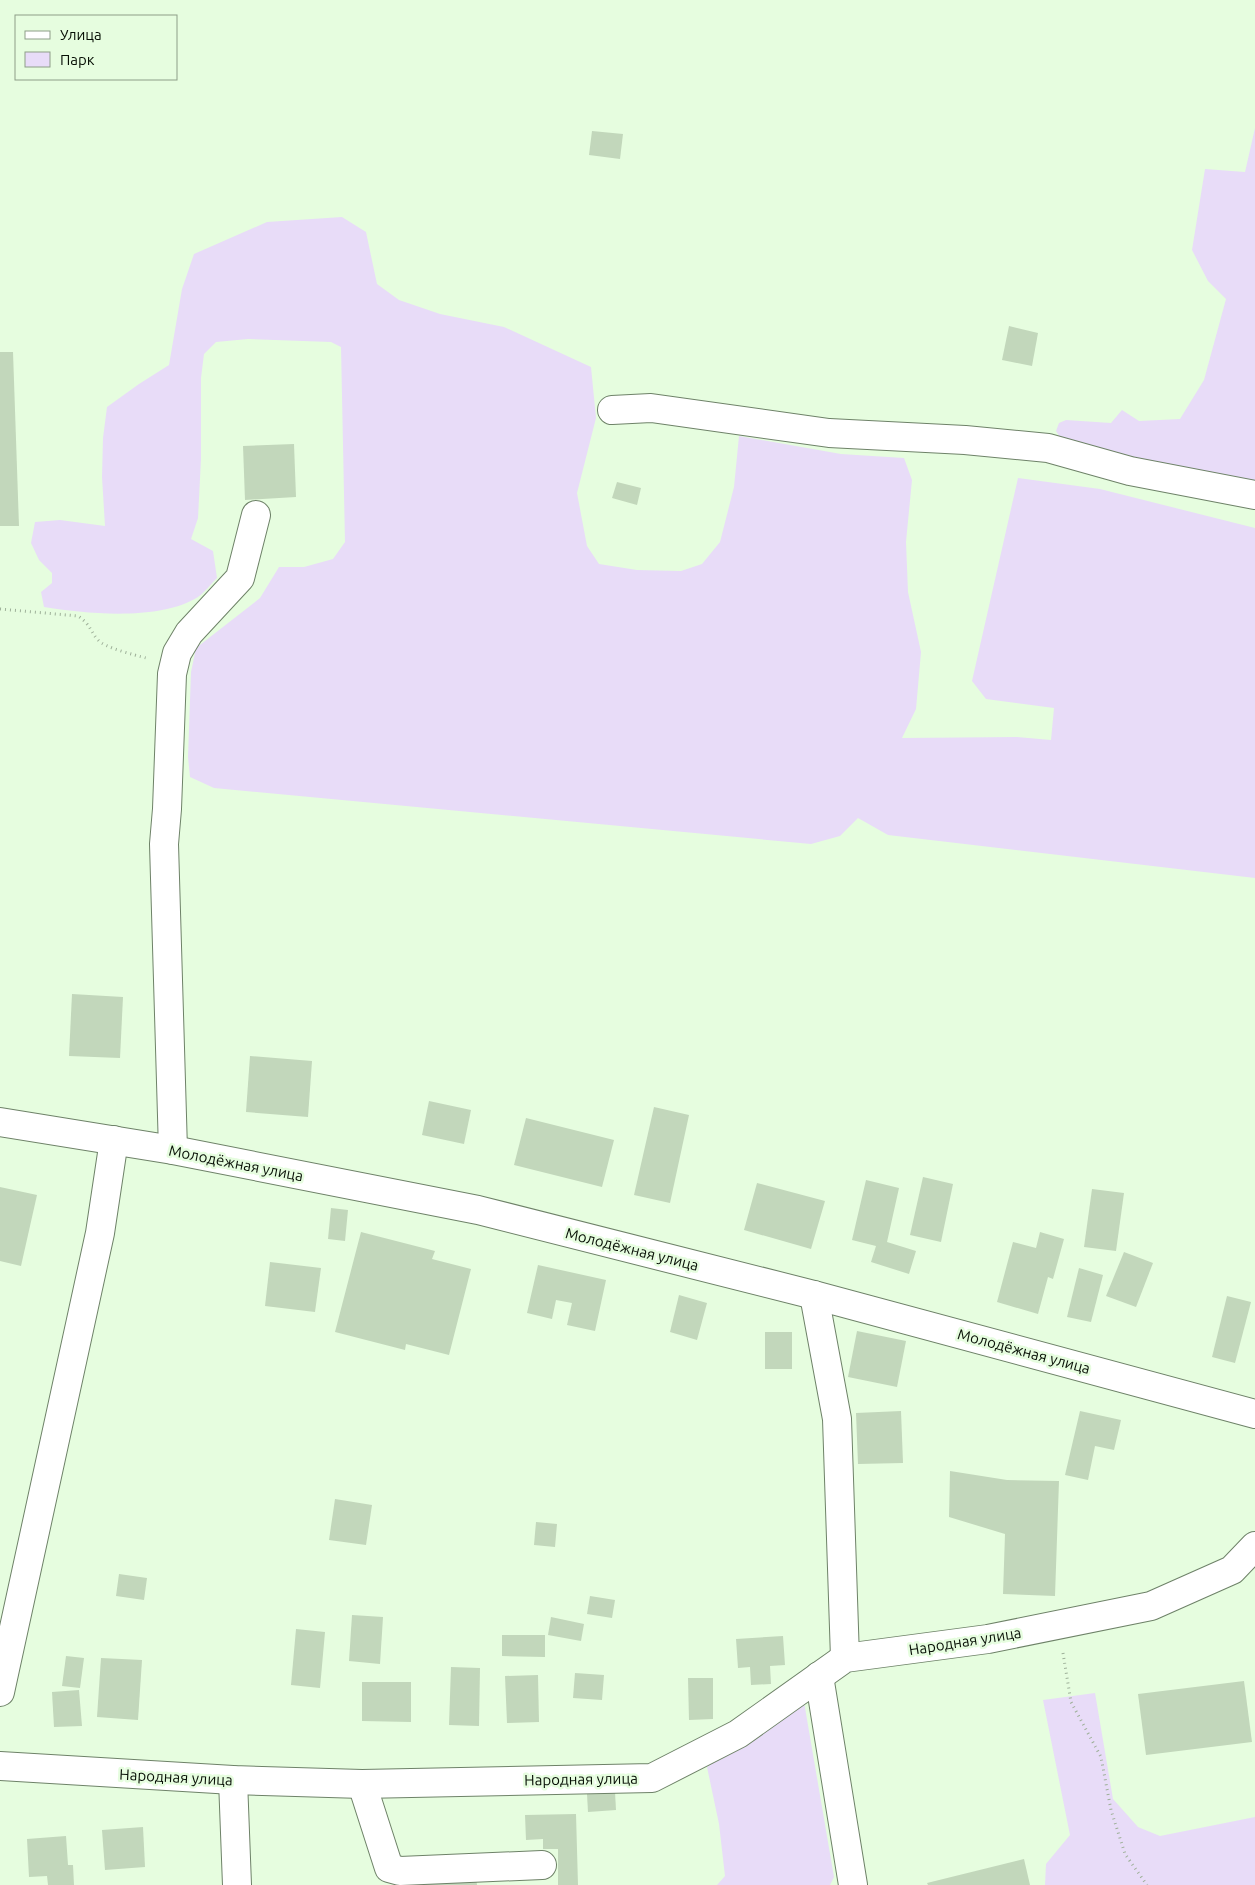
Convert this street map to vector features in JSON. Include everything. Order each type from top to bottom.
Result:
[{"type":"street","points":[[612,410],[651,408],[829,433],[964,440],[1048,448],[1130,471],[1255,495]]},
{"type":"street","points":[[173,1150],[164,844],[172,674],[177,653],[189,633],[240,578],[256,515]]},
{"type":"street","name":"Молодёжная улица","points":[[0,1122],[173,1150],[478,1210],[814,1295],[1255,1414]]},
{"type":"street","points":[[0,1692],[100,1233],[114,1140]]},
{"type":"street","points":[[814,1295],[838,1420],[845,1658]]},
{"type":"street","name":"Народная улица","points":[[0,1766],[233,1780],[362,1784],[652,1778],[738,1734],[845,1658],[988,1640],[1151,1606],[1232,1570],[1255,1546]]},
{"type":"street","points":[[819,1676],[853,1885]]},
{"type":"street","points":[[233,1780],[237,1885]]},
{"type":"street","points":[[362,1784],[389,1868],[400,1871],[488,1876],[542,1865]]},
{"type":"path","points":[[0,609],[78,616],[88,622],[99,641],[119,650],[174,666]]},
{"type":"path","points":[[1058,1625],[1071,1702],[1101,1757],[1111,1810],[1125,1854],[1146,1885]]},
{"type":"green space","points":[[1255,128],[1255,486],[1063,442],[1056,431],[1059,423],[1066,420],[1111,423],[1122,410],[1139,421],[1180,419],[1204,380],[1226,299],[1208,281],[1192,250],[1205,169],[1245,172]]},
{"type":"green space","points":[[342,217],[366,232],[377,284],[399,300],[440,314],[504,327],[591,367],[596,418],[577,493],[587,546],[599,564],[637,570],[681,571],[702,564],[720,542],[734,487],[739,436],[841,454],[904,458],[912,480],[906,542],[908,592],[921,652],[916,709],[902,738],[1017,737],[1051,740],[1054,708],[986,699],[972,681],[1018,478],[1100,489],[1255,528],[1255,878],[888,835],[858,818],[840,836],[811,844],[214,788],[190,777],[188,757],[191,672],[196,648],[260,598],[279,567],[304,567],[333,559],[345,542],[341,347],[331,342],[248,339],[216,342],[204,354],[201,378],[201,459],[198,518],[191,539],[213,551],[217,578],[198,597],[182,605],[144,613],[81,612],[44,607],[41,592],[52,583],[52,573],[39,560],[31,543],[35,522],[60,520],[105,526],[102,477],[103,438],[107,407],[169,365],[182,289],[194,254],[267,222]]},
{"type":"green space","points":[[1095,1693],[1113,1799],[1138,1827],[1160,1836],[1255,1817],[1255,1885],[1045,1885],[1046,1864],[1070,1835],[1043,1700]]},
{"type":"green space","points":[[803,1696],[834,1877],[830,1885],[717,1885],[725,1876],[719,1824],[707,1767],[744,1742]]},
{"type":"building","points":[[592,131],[623,134],[620,159],[589,155]]},
{"type":"building","points":[[1009,326],[1038,333],[1032,366],[1002,360]]},
{"type":"building","points":[[0,352],[13,352],[19,526],[0,526]]},
{"type":"building","points":[[294,444],[296,497],[245,500],[243,446]]},
{"type":"building","points":[[617,482],[641,488],[637,505],[612,498]]},
{"type":"building","points":[[72,994],[123,997],[120,1058],[69,1056]]},
{"type":"building","points":[[250,1056],[312,1061],[308,1117],[246,1112]]},
{"type":"building","points":[[429,1101],[471,1110],[464,1144],[422,1135]]},
{"type":"building","points":[[654,1107],[689,1115],[670,1203],[634,1195]]},
{"type":"building","points":[[526,1118],[614,1140],[602,1187],[514,1165]]},
{"type":"building","points":[[923,1177],[953,1184],[941,1242],[910,1235]]},
{"type":"building","points":[[866,1180],[899,1188],[887,1242],[916,1251],[909,1274],[871,1262],[876,1246],[852,1240]]},
{"type":"building","points":[[757,1183],[825,1201],[811,1249],[744,1230]]},
{"type":"building","points":[[0,1187],[37,1195],[21,1266],[0,1261]]},
{"type":"building","points":[[1092,1189],[1124,1193],[1116,1251],[1084,1247]]},
{"type":"building","points":[[331,1208],[348,1210],[345,1241],[328,1239]]},
{"type":"building","points":[[361,1232],[435,1251],[432,1259],[471,1269],[449,1355],[406,1344],[405,1350],[335,1332]]},
{"type":"building","points":[[1040,1232],[1064,1239],[1053,1279],[1048,1277],[1038,1314],[997,1302],[1013,1242],[1036,1248]]},
{"type":"building","points":[[1124,1252],[1153,1263],[1136,1307],[1106,1296]]},
{"type":"building","points":[[270,1262],[321,1268],[315,1312],[265,1306]]},
{"type":"building","points":[[538,1265],[606,1280],[595,1331],[567,1325],[572,1303],[556,1300],[552,1319],[527,1313]]},
{"type":"building","points":[[1079,1268],[1103,1275],[1091,1322],[1067,1317]]},
{"type":"building","points":[[679,1295],[707,1303],[697,1340],[670,1332]]},
{"type":"building","points":[[1227,1296],[1251,1302],[1235,1363],[1212,1357]]},
{"type":"building","points":[[857,1331],[906,1341],[897,1387],[848,1377]]},
{"type":"building","points":[[765,1332],[792,1332],[792,1369],[765,1369]]},
{"type":"building","points":[[901,1411],[903,1463],[858,1464],[856,1413]]},
{"type":"building","points":[[1080,1411],[1121,1420],[1114,1450],[1095,1446],[1088,1480],[1065,1475]]},
{"type":"building","points":[[950,1471],[1007,1480],[1059,1481],[1055,1596],[1003,1594],[1005,1534],[949,1517]]},
{"type":"building","points":[[335,1499],[372,1505],[366,1545],[329,1540]]},
{"type":"building","points":[[536,1522],[557,1524],[555,1547],[534,1545]]},
{"type":"building","points":[[119,1574],[147,1578],[144,1600],[116,1596]]},
{"type":"building","points":[[590,1596],[615,1600],[612,1618],[587,1614]]},
{"type":"building","points":[[352,1615],[383,1617],[380,1664],[349,1661]]},
{"type":"building","points":[[551,1617],[584,1624],[581,1641],[548,1635]]},
{"type":"building","points":[[296,1629],[325,1632],[320,1688],[291,1685]]},
{"type":"building","points":[[502,1635],[545,1635],[545,1657],[502,1656]]},
{"type":"building","points":[[783,1636],[785,1665],[770,1666],[771,1684],[751,1685],[750,1667],[738,1668],[736,1639]]},
{"type":"building","points":[[66,1656],[84,1658],[80,1688],[62,1686]]},
{"type":"building","points":[[101,1658],[142,1660],[138,1720],[97,1717]]},
{"type":"building","points":[[451,1667],[480,1668],[479,1726],[449,1725]]},
{"type":"building","points":[[575,1673],[604,1675],[602,1700],[573,1698]]},
{"type":"building","points":[[538,1675],[539,1722],[507,1723],[505,1676]]},
{"type":"building","points":[[688,1678],[713,1678],[713,1719],[689,1720]]},
{"type":"building","points":[[1244,1681],[1252,1742],[1146,1755],[1138,1694]]},
{"type":"building","points":[[362,1682],[411,1682],[411,1722],[362,1721]]},
{"type":"building","points":[[79,1690],[82,1726],[54,1727],[52,1692]]},
{"type":"building","points":[[615,1792],[616,1810],[588,1812],[587,1794]]},
{"type":"building","points":[[576,1814],[578,1885],[558,1885],[558,1849],[543,1849],[543,1839],[526,1840],[525,1815]]},
{"type":"building","points":[[143,1827],[145,1867],[105,1870],[102,1830]]},
{"type":"building","points":[[66,1836],[68,1865],[73,1865],[74,1885],[48,1885],[47,1876],[29,1877],[27,1839]]},
{"type":"building","points":[[1024,1859],[1030,1885],[928,1885],[927,1883]]},
{"type":"building","points":[[476,1877],[477,1885],[404,1885],[404,1881]]}]
